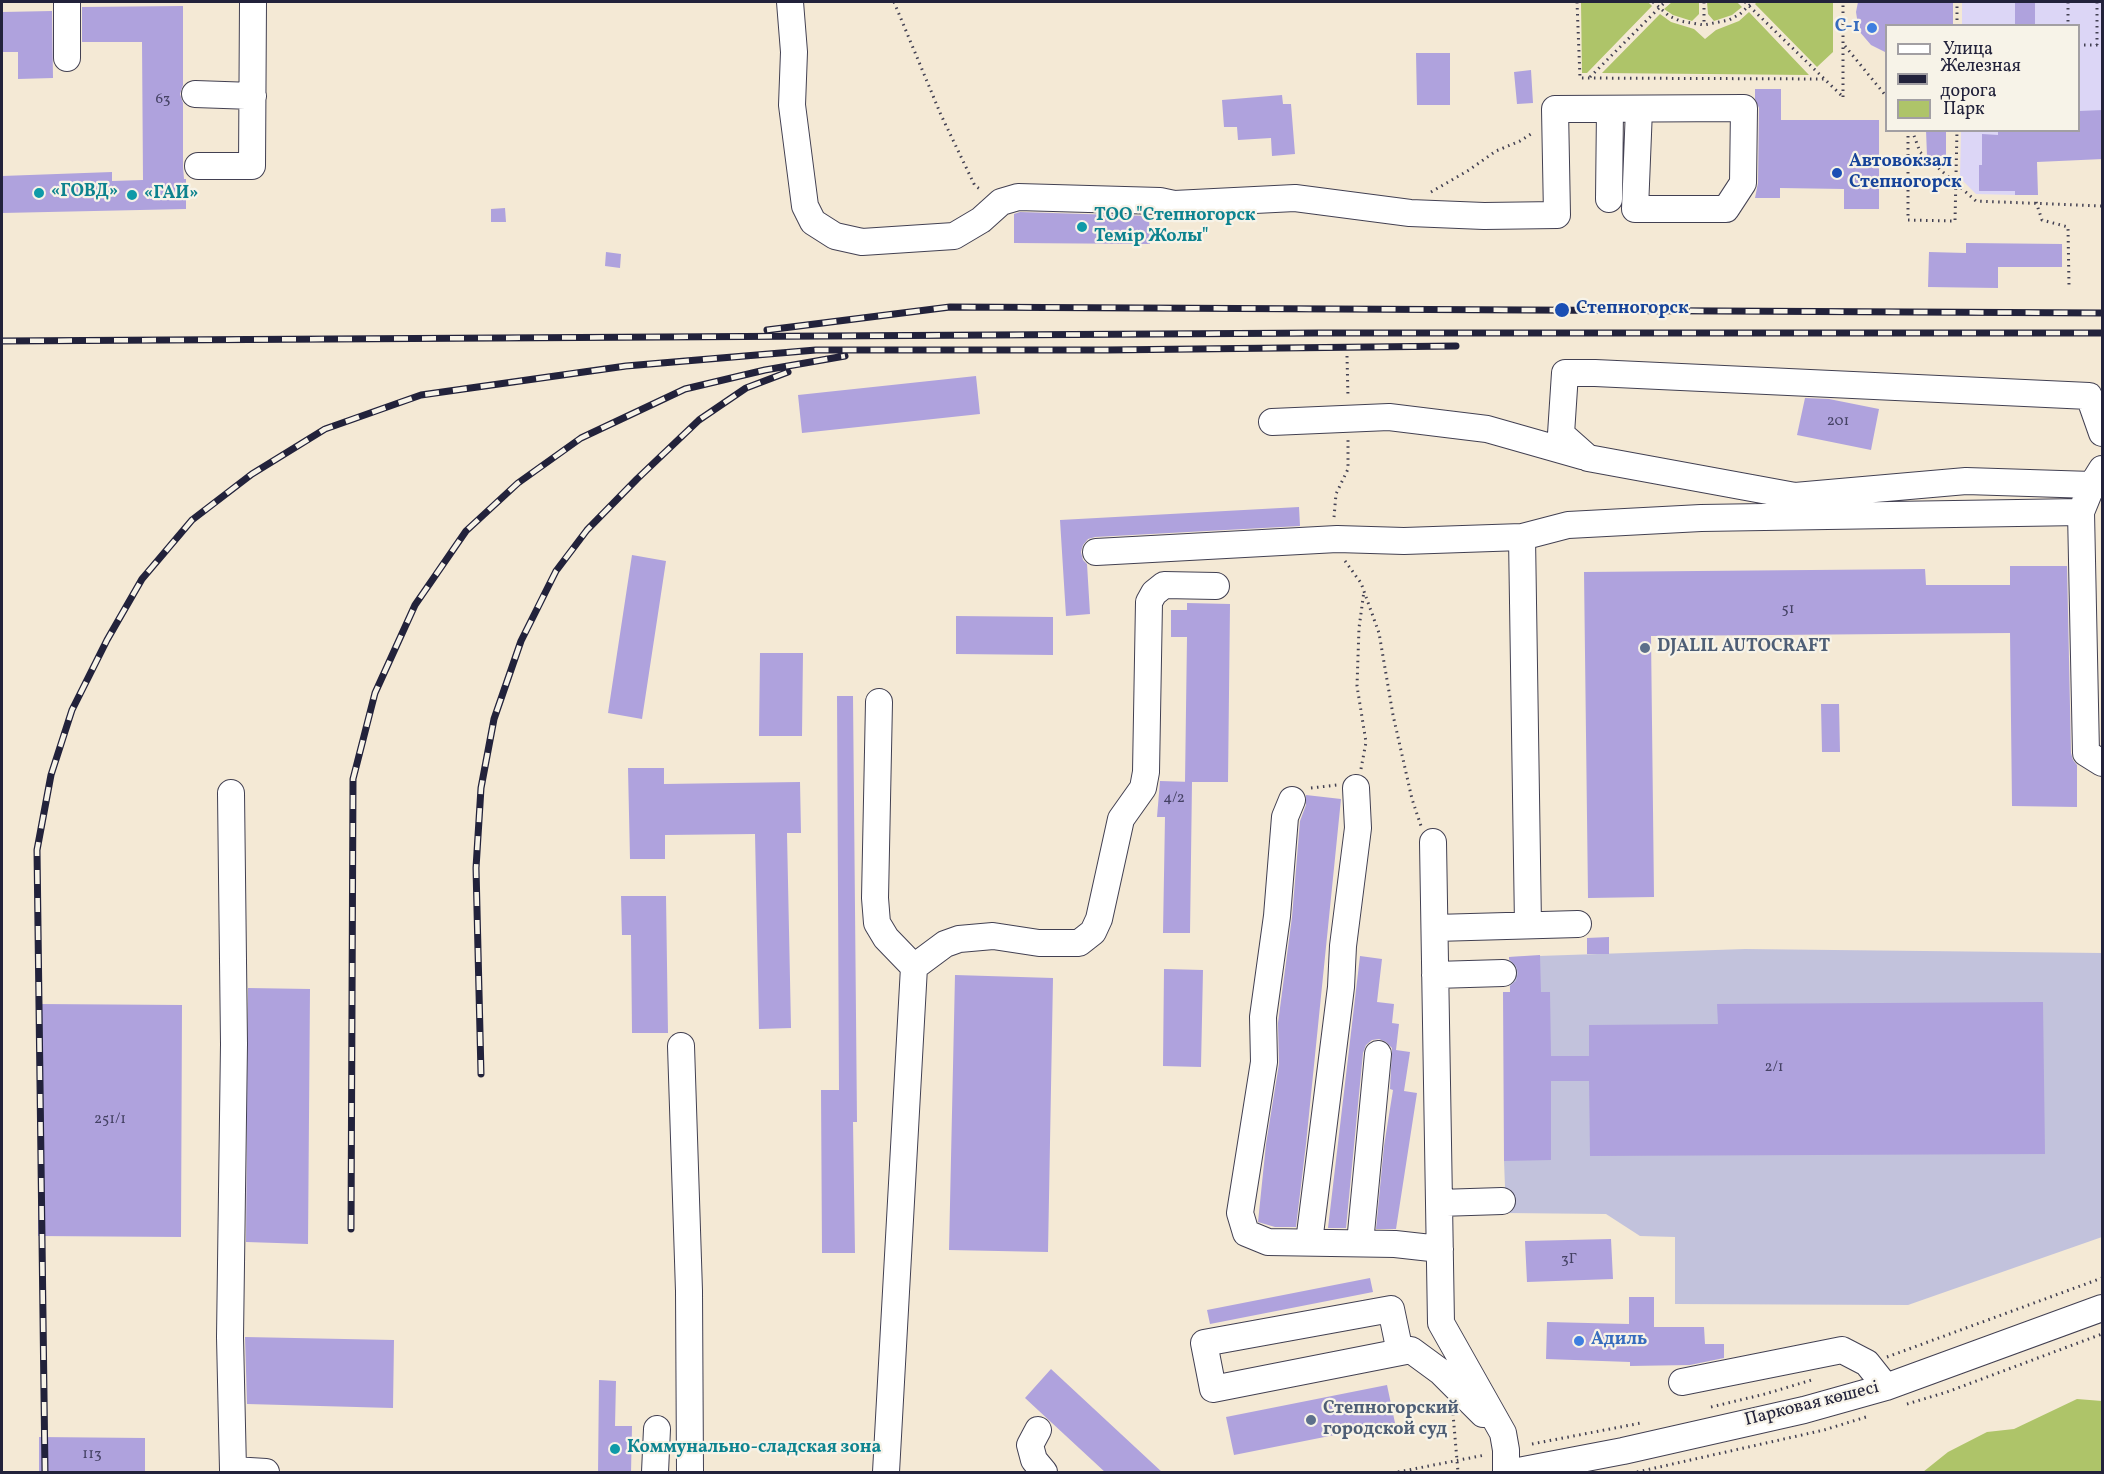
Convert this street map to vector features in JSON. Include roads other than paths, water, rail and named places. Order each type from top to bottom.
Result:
[{"type":"street","points":[[67,2],[67,58]]},
{"type":"street","points":[[198,166],[252,166],[253,2]]},
{"type":"street","points":[[790,2],[794,52],[792,105],[805,206],[813,222],[835,236],[862,242],[954,236],[981,220],[1001,202],[1018,197],[1160,201],[1174,204],[1295,198],[1410,213],[1485,216],[1557,215],[1555,109],[1744,108],[1743,183],[1725,209],[1635,209],[1639,109]]},
{"type":"street","points":[[195,94],[253,96]]},
{"type":"street","points":[[1609,199],[1610,109]]},
{"type":"street","points":[[1588,458],[1561,434],[1565,373],[2088,396],[2103,433]]},
{"type":"street","points":[[1272,422],[1389,417],[1487,429],[1588,458],[1795,496],[1966,481],[2099,480]]},
{"type":"street","points":[[2099,480],[2080,512],[2085,753],[2103,762]]},
{"type":"street","points":[[1096,552],[1337,539],[1404,541],[1522,537],[1568,525],[1701,518],[2080,512]]},
{"type":"street","points":[[1522,537],[1528,926]]},
{"type":"street","points":[[914,967],[945,944],[959,939],[993,936],[1039,943],[1079,943],[1093,932],[1099,919],[1120,819],[1143,788],[1149,602],[1154,593],[1164,585],[1216,586]]},
{"type":"street","points":[[879,702],[875,898],[877,923],[886,938],[914,967],[886,1473]]},
{"type":"street","points":[[1309,1242],[1341,987],[1343,946],[1358,828],[1356,788]]},
{"type":"street","points":[[231,793],[234,1044],[230,1337],[232,1471],[266,1473]]},
{"type":"street","points":[[1292,800],[1284,817],[1277,916],[1263,1017],[1264,1062],[1240,1213],[1246,1233],[1268,1242],[1360,1243],[1440,1249]]},
{"type":"street","points":[[1433,842],[1441,1323],[1503,1433],[1506,1473]]},
{"type":"street","points":[[1435,928],[1578,924]]},
{"type":"street","points":[[1435,975],[1503,974]]},
{"type":"street","points":[[681,1046],[689,1291],[690,1473]]},
{"type":"street","points":[[1360,1243],[1378,1054]]},
{"type":"street","points":[[1439,1203],[1502,1201]]},
{"type":"street","name":"Парковая көшесі","points":[[1513,1473],[1804,1410],[1886,1387],[2103,1308]]},
{"type":"street","points":[[1400,1352],[1391,1309],[1204,1343],[1213,1389],[1411,1350],[1441,1372],[1503,1433]]},
{"type":"street","points":[[1682,1382],[1842,1350],[1867,1363],[1886,1387]]},
{"type":"street","points":[[655,1473],[657,1429]]},
{"type":"street","points":[[1038,1430],[1030,1445],[1034,1460],[1044,1473]]},
{"type":"railway","points":[[767,330],[950,307],[2102,313]]},
{"type":"railway","points":[[2,341],[1320,333],[2102,333]]},
{"type":"railway","points":[[45,1472],[37,850],[51,775],[72,710],[107,640],[142,579],[192,520],[252,474],[325,429],[421,395],[626,366],[816,350],[1107,350],[1456,346]]},
{"type":"railway","points":[[351,1229],[353,779],[375,693],[415,605],[466,531],[518,483],[581,438],[685,389],[765,370],[845,356]]},
{"type":"railway","points":[[481,1074],[476,868],[481,788],[494,719],[521,641],[556,571],[587,530],[637,479],[699,420],[746,388],[788,372]]},
{"type":"place","name":"C-1","points":[[1872,28]]},
{"type":"place","name":"Автовокзал Степногорск","points":[[1837,173]]},
{"type":"place","name":"«ГОВД»","points":[[39,193]]},
{"type":"place","name":"«ГАИ»","points":[[132,195]]},
{"type":"place","name":"ТОО \"Степногорск Темiр Жолы\"","points":[[1082,227]]},
{"type":"place","name":"Степногорск","points":[[1562,310]]},
{"type":"place","name":"DJALIL AUTOCRAFT","points":[[1645,648]]},
{"type":"place","name":"Адиль","points":[[1579,1341]]},
{"type":"place","name":"Степногорский городской суд","points":[[1311,1420]]},
{"type":"place","name":"Коммунально-сладская зона","points":[[615,1449]]}]
